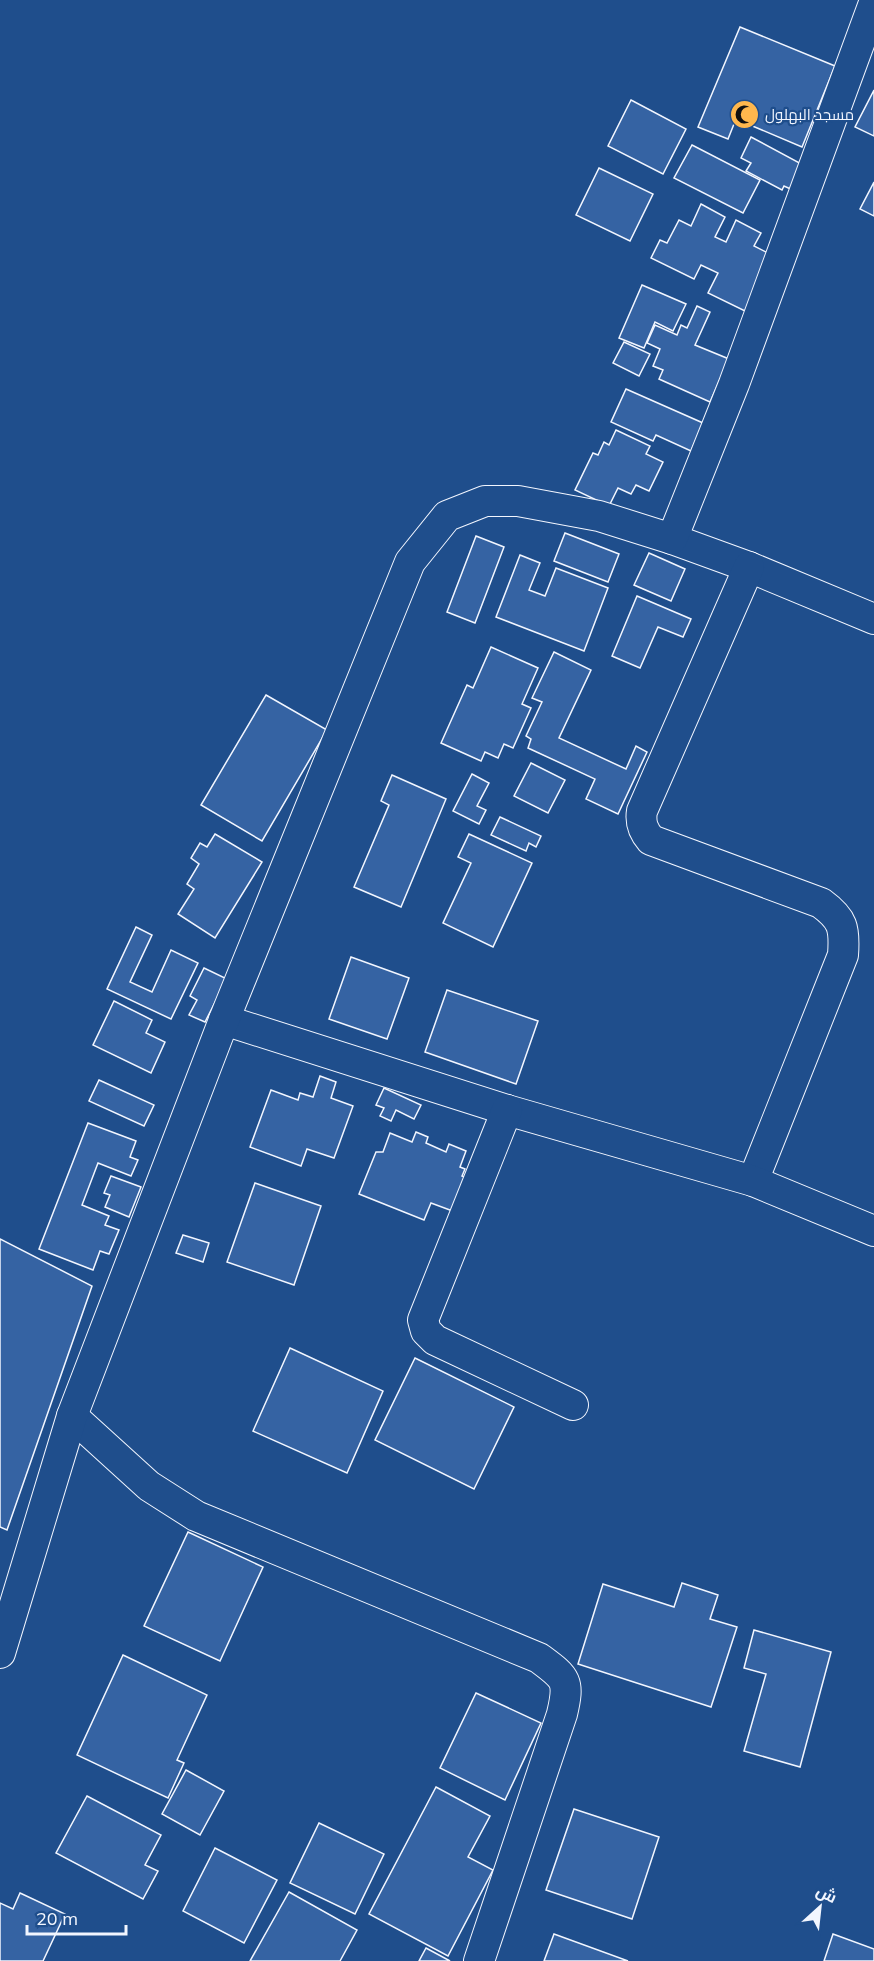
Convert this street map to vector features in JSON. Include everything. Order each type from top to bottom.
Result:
[{"type":"street","points":[[672,539],[734,384],[874,3]]},
{"type":"street","points":[[0,1653],[72,1416],[224,1020],[410,562],[447,516],[485,501],[518,501],[599,516],[749,567],[874,619]]},
{"type":"street","points":[[749,567],[642,811],[641,821],[644,833],[651,840],[821,903],[837,914],[844,935],[843,955],[753,1181]]},
{"type":"street","points":[[224,1020],[507,1110],[753,1181],[874,1231]]},
{"type":"street","points":[[507,1110],[423,1320],[426,1331],[435,1340],[573,1405]]},
{"type":"street","points":[[72,1416],[149,1486],[196,1516],[539,1658],[559,1673],[567,1691],[562,1714],[479,1961]]},
{"type":"building","points":[[740,27],[835,66],[802,147],[736,119],[728,139],[698,127]]},
{"type":"building","points":[[874,90],[874,136],[855,127]]},
{"type":"building","points":[[631,100],[686,129],[663,174],[608,146]]},
{"type":"building","points":[[751,137],[807,167],[795,191],[784,186],[782,190],[746,171],[751,163],[741,158]]},
{"type":"building","points":[[692,145],[760,180],[743,213],[674,178]]},
{"type":"building","points":[[599,168],[653,194],[630,241],[576,215]]},
{"type":"building","points":[[874,182],[874,216],[860,209]]},
{"type":"building","points":[[701,204],[725,217],[715,237],[726,242],[736,220],[761,233],[754,246],[772,255],[745,311],[708,293],[718,273],[701,265],[694,279],[651,258],[660,240],[667,243],[679,220],[691,226]]},
{"type":"building","points":[[642,285],[686,304],[673,331],[655,322],[644,348],[619,338]]},
{"type":"building","points":[[697,306],[710,312],[695,345],[729,359],[710,402],[659,379],[663,370],[653,366],[660,349],[647,343],[655,325],[677,335],[681,325],[687,328]]},
{"type":"building","points":[[624,342],[650,354],[639,376],[613,363]]},
{"type":"building","points":[[626,389],[703,423],[691,451],[656,435],[653,441],[611,422]]},
{"type":"building","points":[[616,430],[650,446],[646,454],[663,462],[649,491],[636,485],[631,494],[618,488],[609,506],[575,490],[593,453],[598,455],[604,442],[609,445]]},
{"type":"building","points":[[565,533],[619,554],[608,582],[554,561]]},
{"type":"building","points":[[476,536],[504,547],[475,623],[447,612]]},
{"type":"building","points":[[649,553],[685,569],[671,601],[634,585]]},
{"type":"building","points":[[520,555],[540,563],[529,590],[545,596],[556,568],[608,588],[584,651],[496,617]]},
{"type":"building","points":[[637,596],[691,619],[683,637],[658,627],[640,668],[612,656]]},
{"type":"building","points":[[491,647],[538,668],[522,704],[531,708],[513,748],[504,744],[498,758],[485,752],[481,761],[441,743],[467,685],[473,688]]},
{"type":"building","points":[[554,652],[591,670],[559,738],[626,769],[636,746],[647,752],[618,814],[586,799],[595,779],[528,748],[531,739],[526,736],[542,702],[532,698]]},
{"type":"building","points":[[266,695],[327,730],[262,841],[201,805]]},
{"type":"building","points":[[531,763],[565,780],[548,813],[514,796]]},
{"type":"building","points":[[472,774],[489,783],[477,806],[486,810],[479,824],[453,811]]},
{"type":"building","points":[[392,775],[446,799],[401,907],[354,887],[389,805],[381,801]]},
{"type":"building","points":[[500,817],[541,836],[536,847],[529,843],[526,851],[491,835]]},
{"type":"building","points":[[215,834],[262,862],[215,938],[178,914],[194,889],[187,884],[199,864],[191,858],[200,843],[207,847]]},
{"type":"building","points":[[469,834],[532,863],[493,947],[443,923],[471,863],[458,857]]},
{"type":"building","points":[[136,927],[152,935],[130,982],[152,992],[171,950],[198,963],[171,1019],[107,989]]},
{"type":"building","points":[[351,957],[409,978],[387,1039],[329,1019]]},
{"type":"building","points":[[204,968],[227,979],[205,1022],[189,1015],[197,1000],[190,996]]},
{"type":"building","points":[[447,990],[538,1021],[516,1084],[425,1052]]},
{"type":"building","points":[[114,1001],[152,1020],[146,1033],[165,1042],[151,1073],[93,1045]]},
{"type":"building","points":[[320,1076],[336,1082],[331,1098],[353,1106],[334,1158],[307,1149],[301,1166],[250,1147],[271,1090],[298,1100],[300,1093],[313,1097]]},
{"type":"building","points":[[99,1080],[154,1105],[144,1126],[89,1101]]},
{"type":"building","points":[[384,1088],[421,1105],[414,1119],[396,1110],[391,1121],[380,1116],[384,1108],[376,1105]]},
{"type":"building","points":[[88,1123],[136,1141],[130,1157],[138,1160],[131,1176],[98,1163],[82,1205],[109,1216],[105,1225],[119,1230],[109,1254],[100,1251],[93,1270],[39,1249]]},
{"type":"building","points":[[416,1132],[428,1137],[426,1143],[446,1152],[449,1144],[466,1151],[460,1167],[465,1169],[462,1176],[471,1179],[458,1213],[431,1203],[424,1220],[359,1194],[376,1152],[383,1152],[390,1133],[412,1142]]},
{"type":"building","points":[[111,1176],[141,1187],[129,1217],[105,1207],[110,1195],[104,1193]]},
{"type":"building","points":[[255,1183],[321,1206],[294,1285],[227,1262]]},
{"type":"building","points":[[183,1235],[209,1243],[203,1262],[176,1253]]},
{"type":"building","points":[[0,1239],[92,1286],[7,1530],[0,1527]]},
{"type":"building","points":[[290,1348],[383,1391],[347,1473],[253,1431]]},
{"type":"building","points":[[415,1358],[514,1407],[474,1489],[375,1440]]},
{"type":"building","points":[[188,1532],[263,1567],[220,1661],[144,1626]]},
{"type":"building","points":[[682,1583],[718,1595],[710,1619],[737,1627],[711,1707],[578,1664],[603,1584],[674,1607]]},
{"type":"building","points":[[754,1630],[831,1652],[800,1767],[744,1751],[766,1674],[744,1668]]},
{"type":"building","points":[[123,1655],[207,1695],[177,1760],[184,1763],[168,1798],[77,1755]]},
{"type":"building","points":[[476,1693],[541,1723],[505,1800],[440,1768]]},
{"type":"building","points":[[186,1770],[224,1791],[200,1835],[162,1814]]},
{"type":"building","points":[[436,1787],[490,1816],[468,1857],[493,1870],[448,1956],[369,1914]]},
{"type":"building","points":[[87,1796],[161,1835],[145,1865],[158,1871],[143,1899],[56,1853]]},
{"type":"building","points":[[574,1809],[659,1837],[632,1919],[546,1890]]},
{"type":"building","points":[[319,1823],[384,1854],[355,1914],[290,1883]]},
{"type":"building","points":[[215,1848],[277,1880],[244,1943],[183,1911]]},
{"type":"building","points":[[289,1892],[357,1930],[340,1961],[250,1961]]},
{"type":"building","points":[[20,1893],[65,1914],[43,1961],[0,1961],[0,1903],[13,1909]]},
{"type":"building","points":[[554,1934],[628,1961],[544,1961]]},
{"type":"building","points":[[833,1934],[874,1949],[874,1961],[824,1961]]},
{"type":"building","points":[[426,1948],[450,1961],[419,1961]]},
{"type":"place","name":"مسجد البهلول","points":[[744,114]]}]
